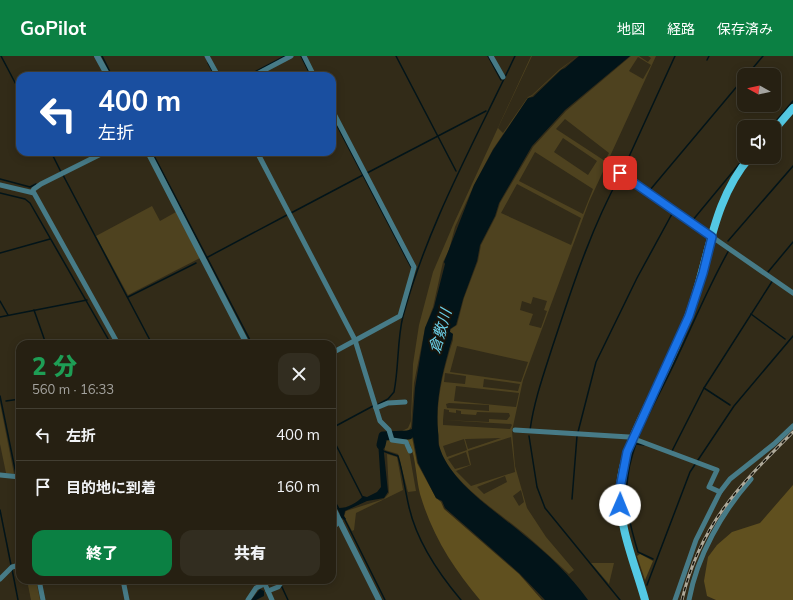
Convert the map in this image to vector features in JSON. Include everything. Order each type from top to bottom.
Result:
[{"type":"main road","points":[[781,122],[793,108]]},
{"type":"main road","points":[[645,600],[622,522],[620,505],[623,467],[681,334],[703,273],[723,200],[730,185],[745,164]]},
{"type":"street","points":[[98,56],[106,72]]},
{"type":"street","points":[[207,56],[216,72]]},
{"type":"street","points":[[260,72],[291,56]]},
{"type":"street","points":[[304,56],[312,72]]},
{"type":"street","points":[[491,56],[503,77]]},
{"type":"street","points":[[336,118],[414,267],[400,316],[336,350]]},
{"type":"street","points":[[32,192],[41,184],[97,156]]},
{"type":"street","points":[[150,156],[246,340]]},
{"type":"street","points":[[259,156],[355,340],[380,421],[390,430],[394,441],[404,441],[408,444],[410,451]]},
{"type":"street","points":[[621,174],[793,293]]},
{"type":"street","points":[[0,185],[32,192],[116,340]]},
{"type":"street","points":[[376,406],[388,403],[405,402]]},
{"type":"street","points":[[675,600],[689,556],[720,492],[730,479],[774,444],[793,426]]},
{"type":"street","points":[[515,430],[578,433],[636,440],[717,470],[709,487],[720,492]]},
{"type":"street","points":[[0,475],[16,478]]},
{"type":"street","points":[[689,600],[699,567],[714,533],[724,515],[751,478]]},
{"type":"street","points":[[336,514],[380,600]]},
{"type":"street","points":[[0,579],[11,567],[16,565]]},
{"type":"street","points":[[40,584],[43,600]]},
{"type":"street","points":[[124,584],[127,600]]},
{"type":"street","points":[[268,591],[279,584]]},
{"type":"street","points":[[248,600],[261,585],[268,591],[272,600]]},
{"type":"shaded area","points":[[531,56],[498,128],[503,133],[528,97],[560,69],[578,56],[560,70],[532,96],[528,98],[493,149],[474,185],[455,227],[449,250],[443,262],[433,307],[425,328],[414,383],[411,427],[408,431],[398,433],[408,428],[411,421],[413,364],[419,325],[433,272],[454,223]]},
{"type":"shaded area","points":[[631,56],[639,56],[648,62],[651,58],[648,56],[656,56],[589,202],[523,380],[512,431],[515,466],[527,508],[546,537],[574,570],[569,574],[526,535],[475,494],[451,470],[443,457],[439,444],[438,431],[438,404],[442,378],[453,340],[453,334],[450,332],[451,329],[457,325],[464,298],[478,261],[481,245],[496,216],[500,203],[533,147],[566,111]],"holes":[[[638,57],[651,65],[643,79],[629,71]],[[565,119],[609,153],[605,161],[556,129]],[[563,138],[597,161],[588,175],[554,152]],[[535,152],[593,189],[583,214],[519,181]],[[517,184],[581,218],[571,245],[501,213]],[[533,297],[547,301],[544,310],[547,311],[541,328],[529,325],[533,314],[520,310],[522,301],[531,304]],[[457,346],[528,362],[521,382],[450,372]],[[445,373],[466,376],[465,384],[444,382]],[[484,379],[520,384],[518,391],[483,387]],[[456,386],[519,393],[516,407],[454,401]],[[446,404],[489,405],[489,411],[447,408]],[[444,409],[449,410],[449,412],[456,413],[456,410],[461,411],[461,414],[476,415],[477,412],[509,413],[510,416],[507,420],[489,419],[489,422],[443,420]],[[443,420],[511,424],[510,429],[443,425]],[[511,437],[515,472],[471,486],[456,471],[471,465],[468,451]],[[501,438],[468,449],[465,439]],[[464,439],[467,450],[447,457],[443,446]],[[466,452],[470,465],[455,469],[448,459]],[[505,476],[507,482],[484,494],[477,487]],[[521,490],[524,502],[519,506],[513,496]]]},
{"type":"shaded area","points":[[152,206],[160,221],[176,212],[200,258],[128,295],[96,236]]},
{"type":"shaded area","points":[[0,403],[14,474],[6,473],[0,444]]},
{"type":"shaded area","points":[[390,437],[403,442],[409,451],[416,491],[408,492],[398,454],[385,450],[385,440]]},
{"type":"shaded area","points":[[398,437],[412,437],[417,463],[436,498],[441,502],[444,509],[519,574],[542,600],[480,600],[452,563],[437,537],[420,494],[414,456],[410,444],[407,441],[398,439]]},
{"type":"shaded area","points":[[387,454],[397,457],[403,490],[356,513],[354,530],[352,531],[344,516],[346,511],[384,499],[389,493]]},
{"type":"shaded area","points":[[793,485],[793,600],[716,600],[707,596],[704,581],[708,557],[717,545],[732,532],[760,523]]},
{"type":"shaded area","points":[[640,554],[653,561],[645,580],[637,556]]},
{"type":"shaded area","points":[[591,563],[614,563],[609,584]]},
{"type":"shaded area","points":[[28,584],[37,584],[40,600],[31,600]]},
{"type":"water","name":"倉敷川","points":[[579,56],[630,56],[565,110],[532,146],[499,203],[495,216],[480,245],[477,261],[463,299],[456,325],[450,329],[450,332],[453,334],[443,373],[437,419],[439,446],[453,472],[463,484],[550,557],[574,582],[588,600],[545,600],[519,573],[445,508],[442,501],[436,498],[418,463],[413,437],[400,437],[398,434],[412,429],[415,388],[425,328],[434,307],[445,264],[444,262],[474,185],[493,150],[528,98],[533,97],[561,70]]},
{"type":"water","points":[[386,434],[387,436],[383,444],[388,492],[384,498],[367,501],[345,511],[344,516],[346,519],[344,520],[342,518],[336,522],[336,517],[340,514],[337,508],[344,508],[351,505],[363,496],[367,497],[377,492],[381,487],[378,440],[382,435]]},
{"type":"water","points":[[260,589],[264,591],[264,596],[256,600],[251,600]]},
{"type":"waterway","points":[[1,56],[16,84]]},
{"type":"waterway","points":[[102,56],[110,72]]},
{"type":"waterway","points":[[255,72],[285,56]]},
{"type":"waterway","points":[[301,56],[309,72]]},
{"type":"waterway","points":[[396,56],[456,171]]},
{"type":"waterway","points":[[488,56],[501,80]]},
{"type":"waterway","points":[[377,405],[388,399],[394,392],[401,325],[413,282],[425,249],[453,183],[515,56]]},
{"type":"waterway","points":[[622,172],[675,56]]},
{"type":"waterway","points":[[707,60],[709,56]]},
{"type":"waterway","points":[[753,68],[763,56]]},
{"type":"waterway","points":[[208,63],[213,72]]},
{"type":"waterway","points":[[650,190],[737,86]]},
{"type":"waterway","points":[[777,120],[793,101]]},
{"type":"waterway","points":[[367,173],[486,111]]},
{"type":"waterway","points":[[336,124],[411,267]]},
{"type":"waterway","points":[[53,156],[61,172]]},
{"type":"waterway","points":[[154,156],[250,340]]},
{"type":"waterway","points":[[692,221],[739,164]]},
{"type":"waterway","points":[[728,241],[793,166]]},
{"type":"waterway","points":[[63,175],[150,340]]},
{"type":"waterway","points":[[291,213],[363,175]]},
{"type":"waterway","points":[[530,430],[540,387],[575,280],[600,216],[620,176]]},
{"type":"waterway","points":[[0,179],[30,187],[36,184]]},
{"type":"waterway","points":[[0,193],[25,199],[30,203],[109,340]]},
{"type":"waterway","points":[[578,432],[596,362],[637,278],[673,212]]},
{"type":"waterway","points":[[206,258],[287,215]]},
{"type":"waterway","points":[[0,253],[50,239]]},
{"type":"waterway","points":[[768,272],[793,242]]},
{"type":"waterway","points":[[653,559],[638,552],[632,533],[627,504],[627,485],[631,461],[646,420],[713,279],[729,250]]},
{"type":"waterway","points":[[128,297],[196,263]]},
{"type":"waterway","points":[[672,451],[704,388],[773,280]]},
{"type":"waterway","points":[[0,317],[87,300]]},
{"type":"waterway","points":[[0,301],[8,315]]},
{"type":"waterway","points":[[34,310],[45,340]]},
{"type":"waterway","points":[[751,314],[785,339]]},
{"type":"waterway","points":[[647,585],[690,472],[734,406],[793,336]]},
{"type":"waterway","points":[[704,388],[730,405]]},
{"type":"waterway","points":[[0,396],[16,474]]},
{"type":"waterway","points":[[6,401],[16,400]]},
{"type":"waterway","points":[[336,426],[373,406]]},
{"type":"waterway","points":[[381,445],[383,436],[409,435]]},
{"type":"waterway","points":[[529,436],[537,487],[545,508],[620,600]]},
{"type":"waterway","points":[[572,499],[577,436]]},
{"type":"waterway","points":[[637,444],[644,445]]},
{"type":"waterway","points":[[336,445],[363,498]]},
{"type":"waterway","points":[[383,451],[398,456],[409,507],[417,533],[437,568],[461,600]]},
{"type":"waterway","points":[[336,504],[339,509]]},
{"type":"waterway","points":[[0,510],[11,565]]},
{"type":"waterway","points":[[344,518],[385,600]]},
{"type":"waterway","points":[[12,569],[18,600]]},
{"type":"waterway","points":[[281,585],[288,600]]},
{"type":"railway","points":[[682,600],[699,549],[724,507],[739,488],[793,432]]},
{"type":"route","points":[[620,173],[712,237],[703,273],[689,316],[627,452],[620,488],[620,505]]}]
